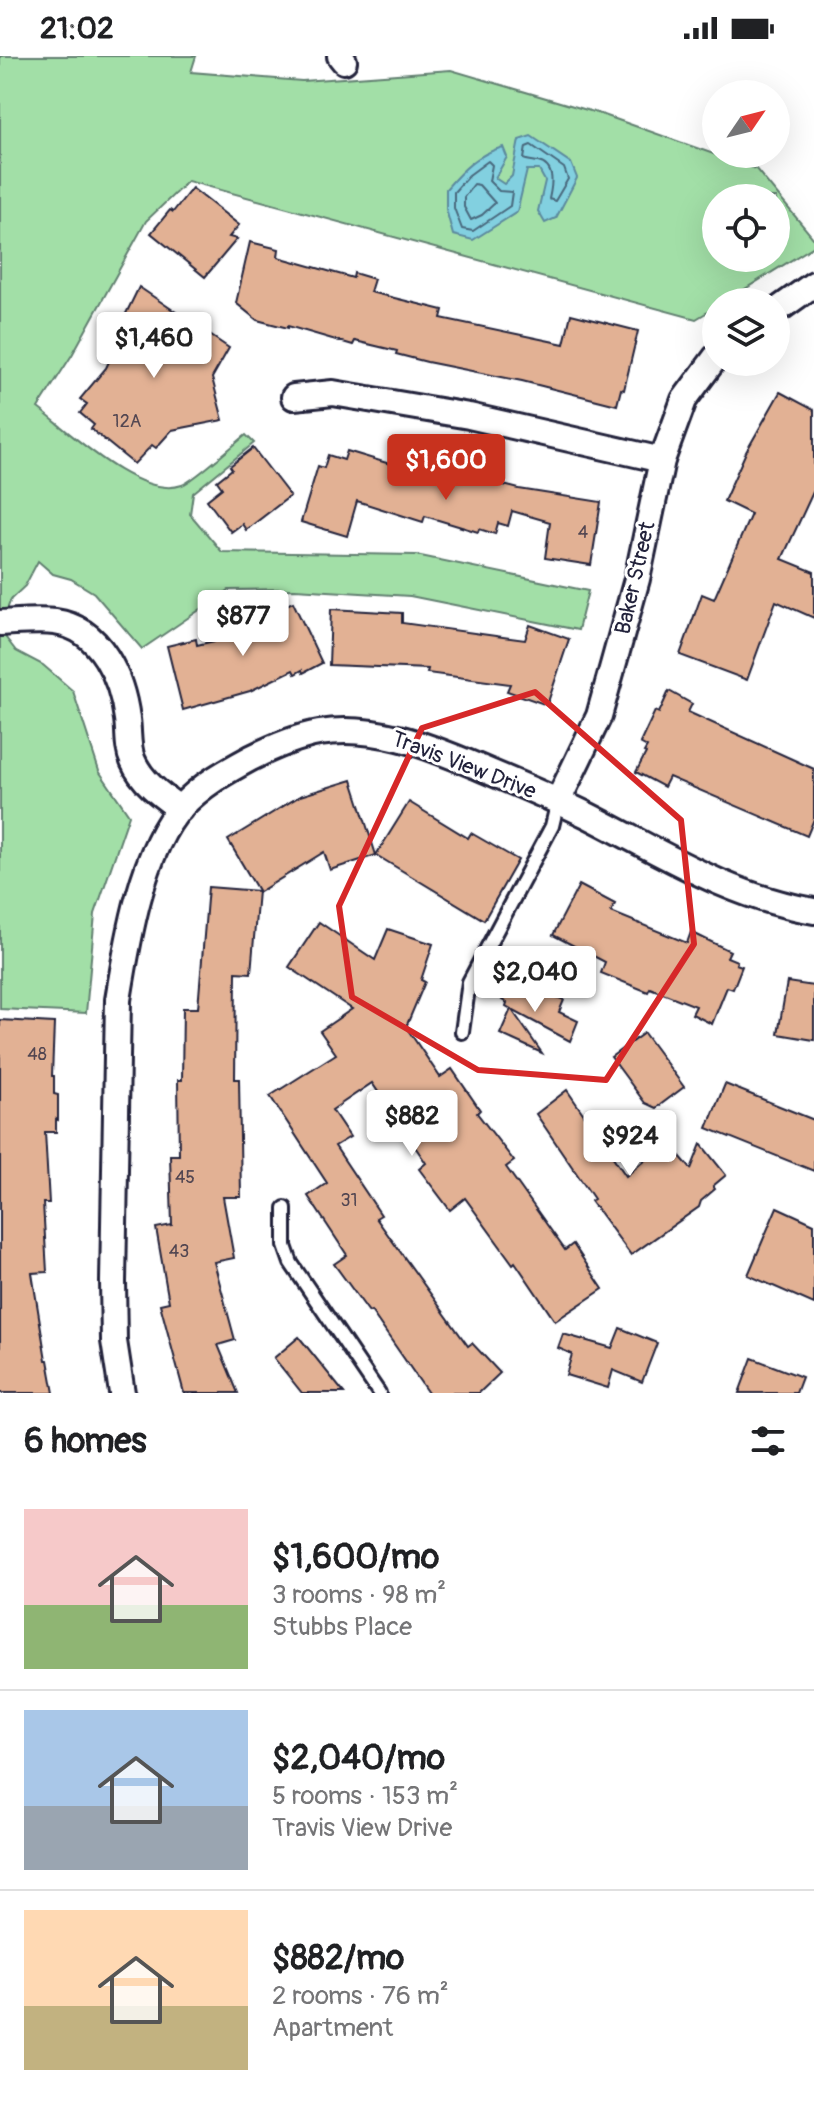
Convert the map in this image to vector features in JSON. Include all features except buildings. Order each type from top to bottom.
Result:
[{"type":"street","points":[[790,301],[814,284]]},
{"type":"street","name":"Baker Street","points":[[558,801],[599,716],[637,579],[662,460],[684,400],[702,376]]},
{"type":"street","points":[[294,397],[333,393],[424,408],[662,460]]},
{"type":"street","points":[[0,623],[57,622],[97,644],[120,685],[131,756],[137,768],[162,796],[180,809]]},
{"type":"street","name":"Travis View Drive","points":[[122,1393],[114,1341],[113,1282],[118,1000],[135,911],[165,830],[200,789],[222,773],[269,749],[317,733],[347,731],[382,734],[418,742],[558,801],[714,882],[757,899],[814,911]]},
{"type":"lane","points":[[462,1032],[469,982],[552,826],[558,801]]},
{"type":"lane","points":[[285,1208],[285,1246],[291,1263],[379,1393]]},
{"type":"highlighted area","points":[[535,692],[681,820],[694,944],[606,1080],[478,1070],[352,997],[339,906],[422,728]]},
{"type":"green space","points":[[0,56],[196,56],[191,72],[302,81],[451,70],[604,115],[702,150],[702,168],[756,169],[768,184],[702,184],[702,272],[772,272],[746,288],[702,288],[702,315],[696,319],[188,181],[146,221],[72,355],[38,408],[106,462],[146,483],[165,487],[188,482],[246,435],[254,443],[193,493],[190,514],[222,552],[416,555],[588,591],[578,630],[410,596],[295,589],[229,590],[142,649],[94,593],[71,579],[53,574],[38,561],[25,586],[11,599],[5,615],[6,638],[16,651],[43,665],[73,691],[99,771],[129,815],[95,914],[86,1013],[0,1009]]},
{"type":"green space","points":[[790,210],[814,239],[814,246],[790,261]]},
{"type":"water","points":[[531,136],[571,163],[577,178],[556,218],[545,223],[538,211],[545,181],[539,170],[527,170],[517,212],[473,240],[453,235],[446,209],[446,189],[472,163],[503,147],[507,157],[495,178],[504,184],[512,176],[519,140]]}]
